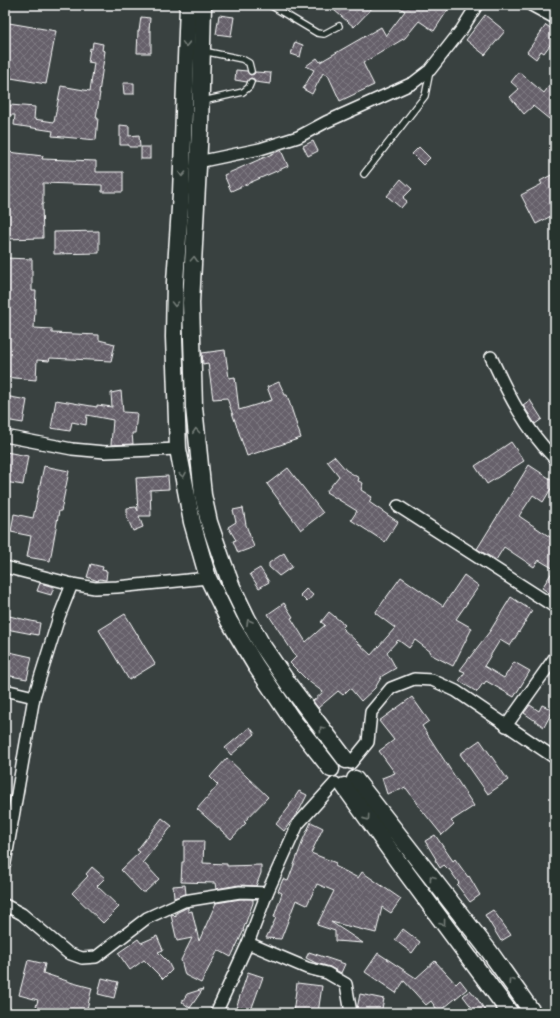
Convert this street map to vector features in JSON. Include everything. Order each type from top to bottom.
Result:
[{"type":"main road","points":[[188,5],[181,193],[175,282],[174,337],[178,449],[192,522],[208,578],[229,621],[256,666],[291,718],[489,951],[533,1013]]},
{"type":"main road","points":[[203,5],[198,162],[191,303],[191,347],[198,452],[203,495],[209,522],[232,587],[262,645],[348,761],[355,767],[357,773],[342,779]]},
{"type":"main road","points":[[348,761],[339,760],[334,764],[342,779],[402,867],[510,1013]]},
{"type":"street","points":[[198,162],[260,149],[298,137],[326,122],[413,83],[430,70],[462,29],[477,5]]},
{"type":"street","points":[[531,5],[555,18]]},
{"type":"street","points":[[491,357],[508,393],[527,425],[555,459]]},
{"type":"street","points":[[5,436],[72,449],[104,452],[178,449]]},
{"type":"street","points":[[398,506],[555,607]]},
{"type":"street","points":[[5,567],[94,588],[208,578]]},
{"type":"street","points":[[5,862],[9,821],[34,697],[59,617],[72,584]]},
{"type":"street","points":[[506,726],[555,656]]},
{"type":"street","points":[[348,761],[368,742],[371,712],[391,688],[414,678],[432,680],[456,691],[555,758]]},
{"type":"street","points":[[5,690],[34,697]]},
{"type":"street","points":[[216,1013],[248,943],[267,893],[298,824],[342,779]]},
{"type":"street","points":[[5,905],[22,914],[68,953],[82,958],[96,957],[147,918],[184,902],[240,892],[267,893]]},
{"type":"street","points":[[248,943],[307,968],[327,974],[346,984],[351,1013]]},
{"type":"lane","points":[[270,5],[316,33],[324,34],[339,26]]},
{"type":"lane","points":[[201,51],[242,59],[248,63],[251,71]]},
{"type":"lane","points":[[364,174],[425,96],[430,70]]},
{"type":"lane","points":[[200,101],[243,92],[249,87],[251,82]]},
{"type":"building","points":[[328,5],[375,5],[354,27]]},
{"type":"building","points":[[395,5],[451,5],[434,31],[419,21],[405,38],[363,63],[374,85],[340,101],[328,75],[323,73],[312,94],[303,89],[314,70],[306,66],[317,58],[320,62],[381,27],[386,36],[405,11]]},
{"type":"building","points":[[219,15],[234,17],[231,36],[216,34]]},
{"type":"building","points":[[485,15],[505,31],[485,55],[466,40]]},
{"type":"building","points":[[141,17],[150,18],[149,31],[151,31],[151,53],[137,53],[138,31]]},
{"type":"building","points":[[9,23],[56,31],[46,84],[5,77],[5,46]]},
{"type":"building","points":[[546,25],[555,31],[555,38],[544,53],[541,51],[536,59],[527,52]]},
{"type":"building","points":[[93,42],[103,44],[102,50],[105,51],[96,118],[98,118],[96,140],[52,136],[53,131],[14,125],[15,115],[9,115],[10,105],[35,107],[34,119],[54,122],[61,86],[90,91],[94,63],[88,62],[90,48],[92,49]]},
{"type":"building","points":[[295,42],[303,45],[300,57],[291,54]]},
{"type":"building","points":[[236,70],[247,71],[250,75],[254,74],[255,72],[271,73],[270,84],[255,82],[254,79],[251,78],[247,82],[235,80]]},
{"type":"building","points":[[519,72],[544,93],[555,78],[555,111],[549,119],[533,106],[524,114],[510,97],[519,89],[511,82]]},
{"type":"building","points":[[123,83],[134,83],[134,94],[124,94]]},
{"type":"building","points":[[120,125],[129,126],[129,136],[139,135],[140,147],[120,145]]},
{"type":"building","points":[[313,141],[318,151],[308,156],[303,146]]},
{"type":"building","points":[[141,147],[150,147],[150,159],[141,159]]},
{"type":"building","points":[[419,147],[430,158],[423,165],[412,154]]},
{"type":"building","points":[[281,150],[288,166],[231,191],[224,175]]},
{"type":"building","points":[[8,152],[43,156],[42,159],[96,161],[96,172],[123,172],[123,192],[102,192],[102,185],[43,183],[43,238],[5,239],[5,182]]},
{"type":"building","points":[[555,173],[555,214],[536,224],[521,195],[542,184],[540,181]]},
{"type":"building","points":[[401,179],[412,189],[403,198],[407,201],[401,208],[387,196]]},
{"type":"building","points":[[99,231],[99,253],[54,254],[54,232]]},
{"type":"building","points":[[5,258],[32,259],[32,291],[36,291],[34,328],[52,329],[52,333],[99,335],[99,340],[115,344],[111,361],[50,358],[49,361],[37,360],[36,380],[5,377]]},
{"type":"building","points":[[225,350],[229,378],[235,377],[239,410],[272,400],[267,387],[279,382],[285,395],[287,395],[301,438],[247,456],[227,398],[213,399],[208,363],[203,364],[202,353]]},
{"type":"building","points":[[121,391],[123,412],[137,413],[135,433],[132,433],[133,444],[111,445],[113,420],[87,415],[86,425],[72,422],[70,431],[51,428],[56,400],[97,407],[97,405],[112,407],[111,393]]},
{"type":"building","points":[[5,396],[27,400],[23,423],[5,420]]},
{"type":"building","points":[[530,400],[542,419],[535,424],[523,405]]},
{"type":"building","points":[[511,442],[524,461],[487,484],[475,466]]},
{"type":"building","points":[[6,452],[28,456],[23,485],[5,482]]},
{"type":"building","points":[[334,456],[346,470],[359,478],[358,481],[363,483],[361,490],[372,497],[369,502],[398,522],[385,542],[351,520],[357,511],[326,492],[339,476],[327,461]]},
{"type":"building","points":[[529,465],[555,482],[543,502],[533,495],[519,516],[553,539],[550,544],[555,547],[555,597],[542,588],[554,569],[539,560],[534,567],[504,547],[496,560],[477,549]]},
{"type":"building","points":[[44,466],[69,471],[61,511],[59,511],[50,561],[27,557],[31,536],[11,532],[14,514],[33,518]]},
{"type":"building","points":[[288,468],[323,513],[301,530],[267,484]]},
{"type":"building","points":[[168,476],[169,489],[150,490],[151,516],[139,516],[143,527],[133,531],[127,517],[127,508],[136,507],[138,511],[136,478]]},
{"type":"building","points":[[243,508],[246,525],[254,547],[238,553],[233,541],[236,540],[228,527],[236,522],[233,510]]},
{"type":"building","points":[[284,553],[292,567],[279,576],[269,567],[269,563]]},
{"type":"building","points":[[91,564],[103,567],[102,570],[107,571],[106,580],[99,579],[98,581],[87,577]]},
{"type":"building","points":[[260,568],[269,582],[259,588],[250,574]]},
{"type":"building","points":[[464,575],[479,586],[456,619],[472,628],[453,666],[430,654],[431,652],[415,640],[409,648],[398,640],[387,652],[396,668],[382,676],[375,688],[361,701],[350,688],[343,695],[338,691],[318,708],[313,701],[323,692],[307,680],[290,663],[296,657],[268,614],[284,603],[293,617],[291,618],[306,642],[325,625],[321,622],[329,612],[345,625],[342,628],[371,655],[395,628],[375,613],[401,577],[443,606]]},
{"type":"building","points":[[40,583],[54,587],[51,595],[37,591]]},
{"type":"building","points":[[306,589],[313,595],[307,602],[300,595]]},
{"type":"building","points":[[511,597],[532,611],[510,646],[500,640],[484,666],[504,678],[514,662],[530,671],[514,697],[486,681],[477,692],[459,681],[465,672],[460,670],[490,631]]},
{"type":"building","points":[[125,614],[155,664],[129,680],[99,630]]},
{"type":"building","points":[[9,616],[40,623],[38,635],[6,629]]},
{"type":"building","points":[[5,651],[32,657],[27,679],[5,675]]},
{"type":"building","points":[[412,697],[429,721],[422,726],[474,806],[451,821],[454,824],[442,835],[406,788],[387,794],[382,778],[395,773],[379,751],[394,740],[379,721]]},
{"type":"building","points":[[530,705],[539,711],[542,705],[553,710],[544,727],[524,713]]},
{"type":"building","points":[[250,727],[255,734],[231,755],[225,748]]},
{"type":"building","points":[[480,740],[508,780],[488,794],[460,754]]},
{"type":"building","points":[[227,758],[268,797],[244,822],[246,823],[231,839],[197,809],[218,785],[210,777]]},
{"type":"building","points":[[299,791],[307,795],[300,809],[284,831],[276,824]]},
{"type":"building","points":[[162,818],[172,826],[143,862],[159,879],[145,892],[142,892],[121,870],[140,852],[137,850]]},
{"type":"building","points":[[311,822],[323,828],[311,853],[336,863],[335,866],[358,878],[362,872],[401,899],[391,913],[382,907],[376,933],[331,922],[363,943],[335,941],[335,931],[317,925],[334,891],[317,884],[307,905],[296,900],[281,939],[266,938],[276,918],[274,917],[282,893],[278,891],[283,879],[288,881]]},
{"type":"building","points":[[435,835],[453,861],[455,859],[468,877],[469,876],[480,895],[470,902],[457,885],[459,883],[449,869],[444,865],[440,868],[425,841]]},
{"type":"building","points":[[184,841],[204,841],[203,863],[227,864],[227,866],[261,865],[261,873],[256,886],[239,885],[216,889],[215,883],[181,882],[182,862],[184,862]]},
{"type":"building","points":[[92,867],[105,878],[97,886],[119,907],[103,923],[72,893],[88,876],[86,874]]},
{"type":"building","points":[[185,885],[186,894],[174,898],[173,886]]},
{"type":"building","points":[[240,899],[253,899],[253,903],[244,930],[231,957],[218,950],[201,983],[185,975],[181,960],[192,938],[177,941],[171,915],[173,914],[176,917],[176,913],[188,907],[188,912],[192,911],[199,941],[216,903]]},
{"type":"building","points":[[493,910],[511,935],[501,941],[485,915]]},
{"type":"building","points":[[403,929],[420,942],[412,953],[395,940]]},
{"type":"building","points":[[157,936],[163,950],[158,952],[168,962],[172,970],[163,979],[144,960],[130,970],[118,953],[138,939],[141,943]]},
{"type":"building","points":[[309,952],[345,964],[341,973],[306,958]]},
{"type":"building","points":[[378,953],[416,978],[435,961],[456,984],[460,980],[467,989],[439,1012],[431,1001],[426,1005],[404,981],[396,993],[365,972]]},
{"type":"building","points":[[28,960],[45,964],[43,973],[92,988],[86,1013],[34,1013],[38,1000],[19,995]]},
{"type":"building","points":[[248,972],[263,977],[250,1013],[240,1013],[235,1011]]},
{"type":"building","points":[[102,978],[118,982],[114,998],[98,994]]},
{"type":"building","points":[[297,983],[322,986],[318,1013],[293,1013]]},
{"type":"building","points":[[203,989],[190,1008],[182,1002],[187,994]]},
{"type":"building","points":[[470,990],[487,1013],[476,1013],[463,996]]},
{"type":"building","points":[[360,994],[384,999],[381,1013],[358,1013],[357,1009]]}]
